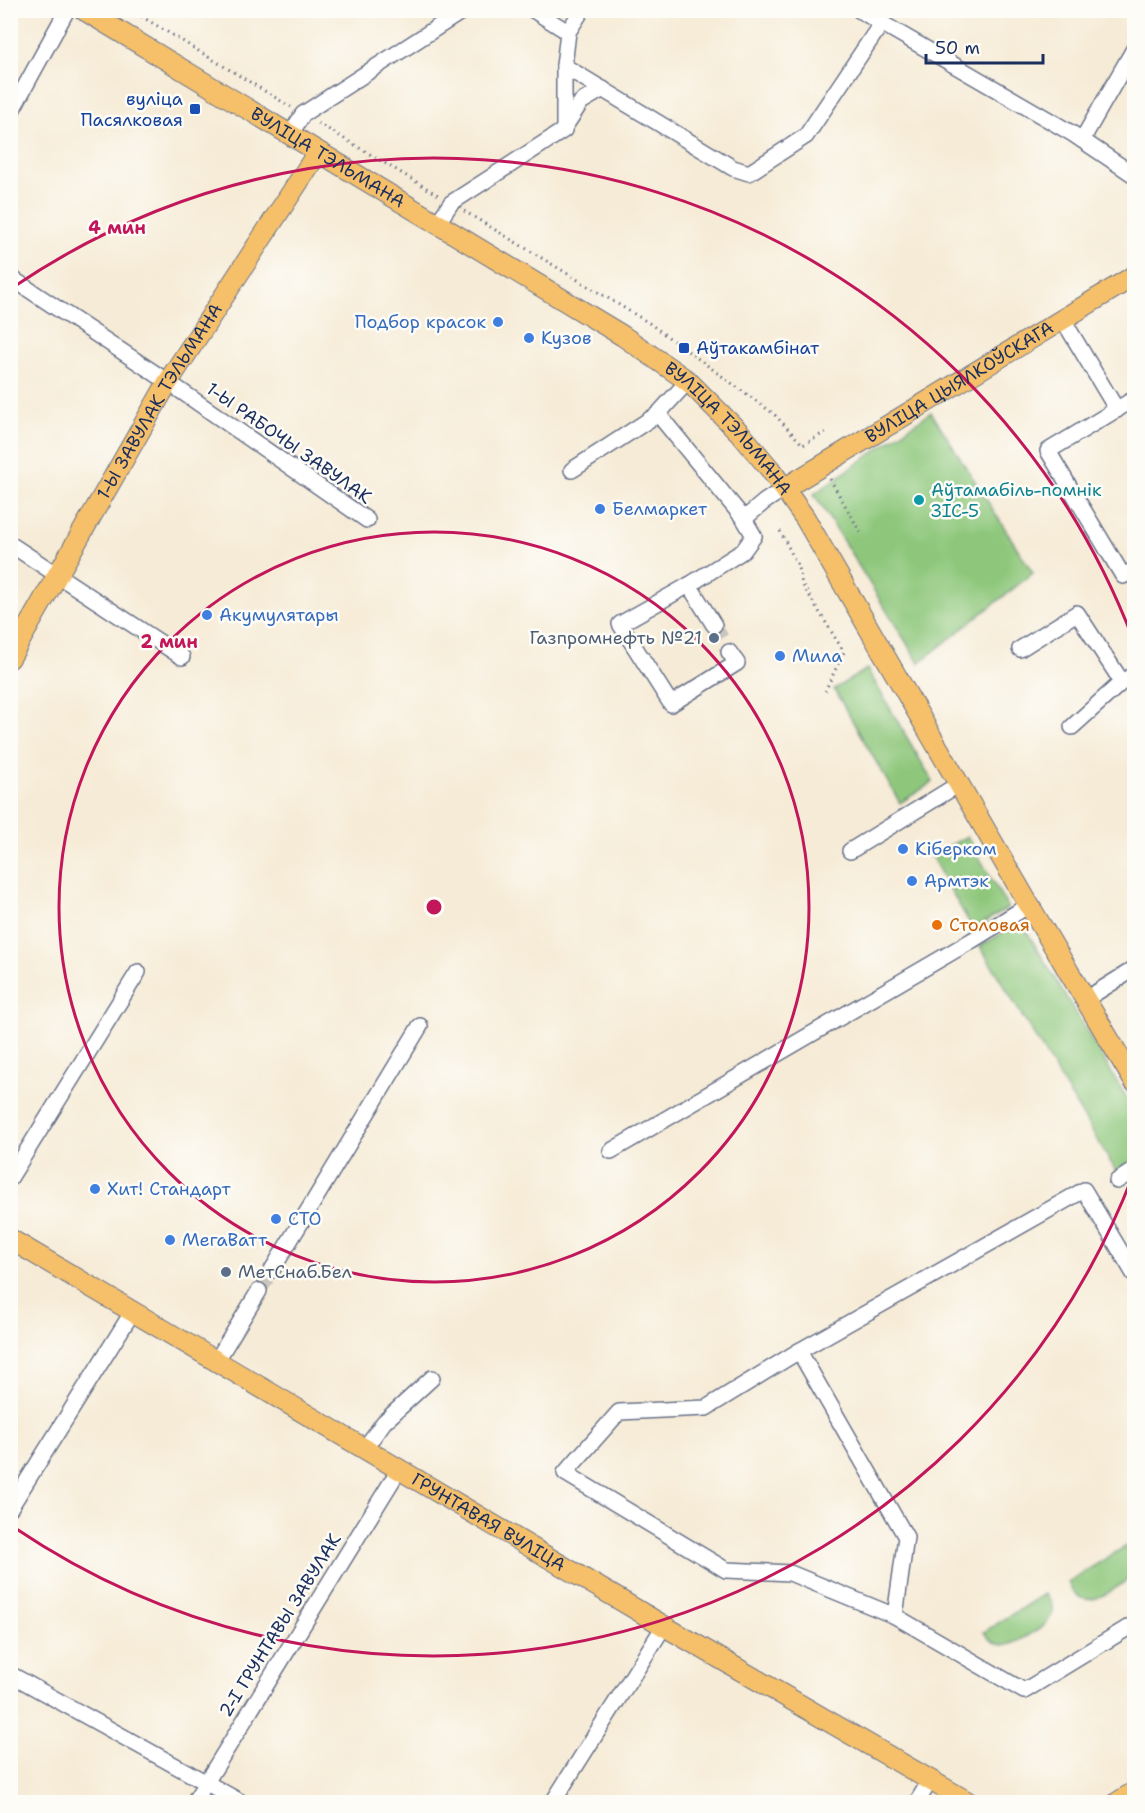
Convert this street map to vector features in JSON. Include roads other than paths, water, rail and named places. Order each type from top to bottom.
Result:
[{"type":"main road","name":"ВУЛІЦА ТЭЛЬМАНА","points":[[84,10],[623,336],[687,381],[740,434],[805,518],[1029,905],[1134,1081]]},
{"type":"main road","name":"1-Ы ЗАВУЛАК ТЭЛЬМАНА","points":[[10,658],[168,382],[318,152]]},
{"type":"main road","name":"ВУЛІЦА ЦЫЯЛКОЎСКАГА","points":[[784,488],[1134,276]]},
{"type":"main road","name":"ГРУНТАВАЯ ВУЛІЦА","points":[[10,1239],[400,1468],[663,1626],[968,1803]]},
{"type":"main road","points":[[1118,1803],[1134,1792]]},
{"type":"street","points":[[10,114],[67,10]]},
{"type":"street","points":[[290,135],[303,114],[464,10]]},
{"type":"street","points":[[532,10],[568,32]]},
{"type":"street","points":[[564,128],[564,66],[568,32],[582,10]]},
{"type":"street","points":[[859,10],[1077,137],[1134,175]]},
{"type":"street","points":[[564,66],[733,168],[749,173],[806,136],[881,24]]},
{"type":"street","points":[[1077,137],[1134,49]]},
{"type":"street","points":[[437,224],[451,204],[564,130],[581,102],[603,89]]},
{"type":"street","name":"1-Ы РАБОЧЫ ЗАВУЛАК","points":[[10,277],[168,382],[366,520]]},
{"type":"street","points":[[1062,318],[1117,410]]},
{"type":"street","points":[[572,470],[658,414],[687,381]]},
{"type":"street","points":[[1134,399],[1048,451],[1123,576],[1134,570]]},
{"type":"street","points":[[658,414],[744,519],[754,536],[743,551],[620,624],[671,704],[737,663],[729,652]]},
{"type":"street","points":[[744,519],[784,488]]},
{"type":"street","points":[[10,544],[182,657]]},
{"type":"street","points":[[689,585],[714,625]]},
{"type":"street","points":[[1020,650],[1077,613],[1128,679],[1072,727]]},
{"type":"street","points":[[850,851],[959,784]]},
{"type":"street","points":[[611,1151],[1029,905]]},
{"type":"street","points":[[1086,999],[1134,969]]},
{"type":"street","points":[[10,1178],[138,972]]},
{"type":"street","points":[[272,1270],[420,1026]]},
{"type":"street","points":[[1117,1181],[1134,1170]]},
{"type":"street","points":[[1134,1274],[1084,1190],[799,1351],[706,1408],[619,1413],[565,1473],[726,1570],[790,1573],[895,1616],[1024,1691],[1134,1624]]},
{"type":"street","points":[[217,1360],[259,1291]]},
{"type":"street","points":[[10,1508],[133,1311]]},
{"type":"street","points":[[799,1351],[906,1537],[895,1616]]},
{"type":"street","points":[[365,1448],[384,1422],[432,1378]]},
{"type":"street","name":"2-І ГРУНТАВЫ ЗАВУЛАК","points":[[194,1803],[400,1468]]},
{"type":"street","points":[[553,1803],[663,1626]]},
{"type":"street","points":[[10,1674],[241,1803]]},
{"type":"street","points":[[916,1803],[930,1781]]},
{"type":"tunnel","points":[[714,625],[729,652]]},
{"type":"tunnel","points":[[259,1291],[272,1270]]},
{"type":"place","name":"вуліца Пасялковая","points":[[195,109]]},
{"type":"place","name":"Подбор красок","points":[[498,322]]},
{"type":"place","name":"Кузов","points":[[529,338]]},
{"type":"place","name":"Аўтакамбінат","points":[[684,348]]},
{"type":"place","name":"Аўтамабіль-помнік ЗІС-5","points":[[919,500]]},
{"type":"place","name":"Белмаркет","points":[[600,509]]},
{"type":"place","name":"Акумулятары","points":[[207,615]]},
{"type":"place","name":"Газпромнефть №21","points":[[714,638]]},
{"type":"place","name":"Мила","points":[[780,656]]},
{"type":"place","name":"Кіберком","points":[[903,849]]},
{"type":"place","name":"Армтэк","points":[[912,881]]},
{"type":"place","name":"Столовая","points":[[937,925]]},
{"type":"place","name":"Хит! Стандарт","points":[[95,1189]]},
{"type":"place","name":"СТО","points":[[276,1219]]},
{"type":"place","name":"МегаВатт","points":[[170,1240]]},
{"type":"place","name":"МетСнаб.Бел","points":[[226,1272]]}]
